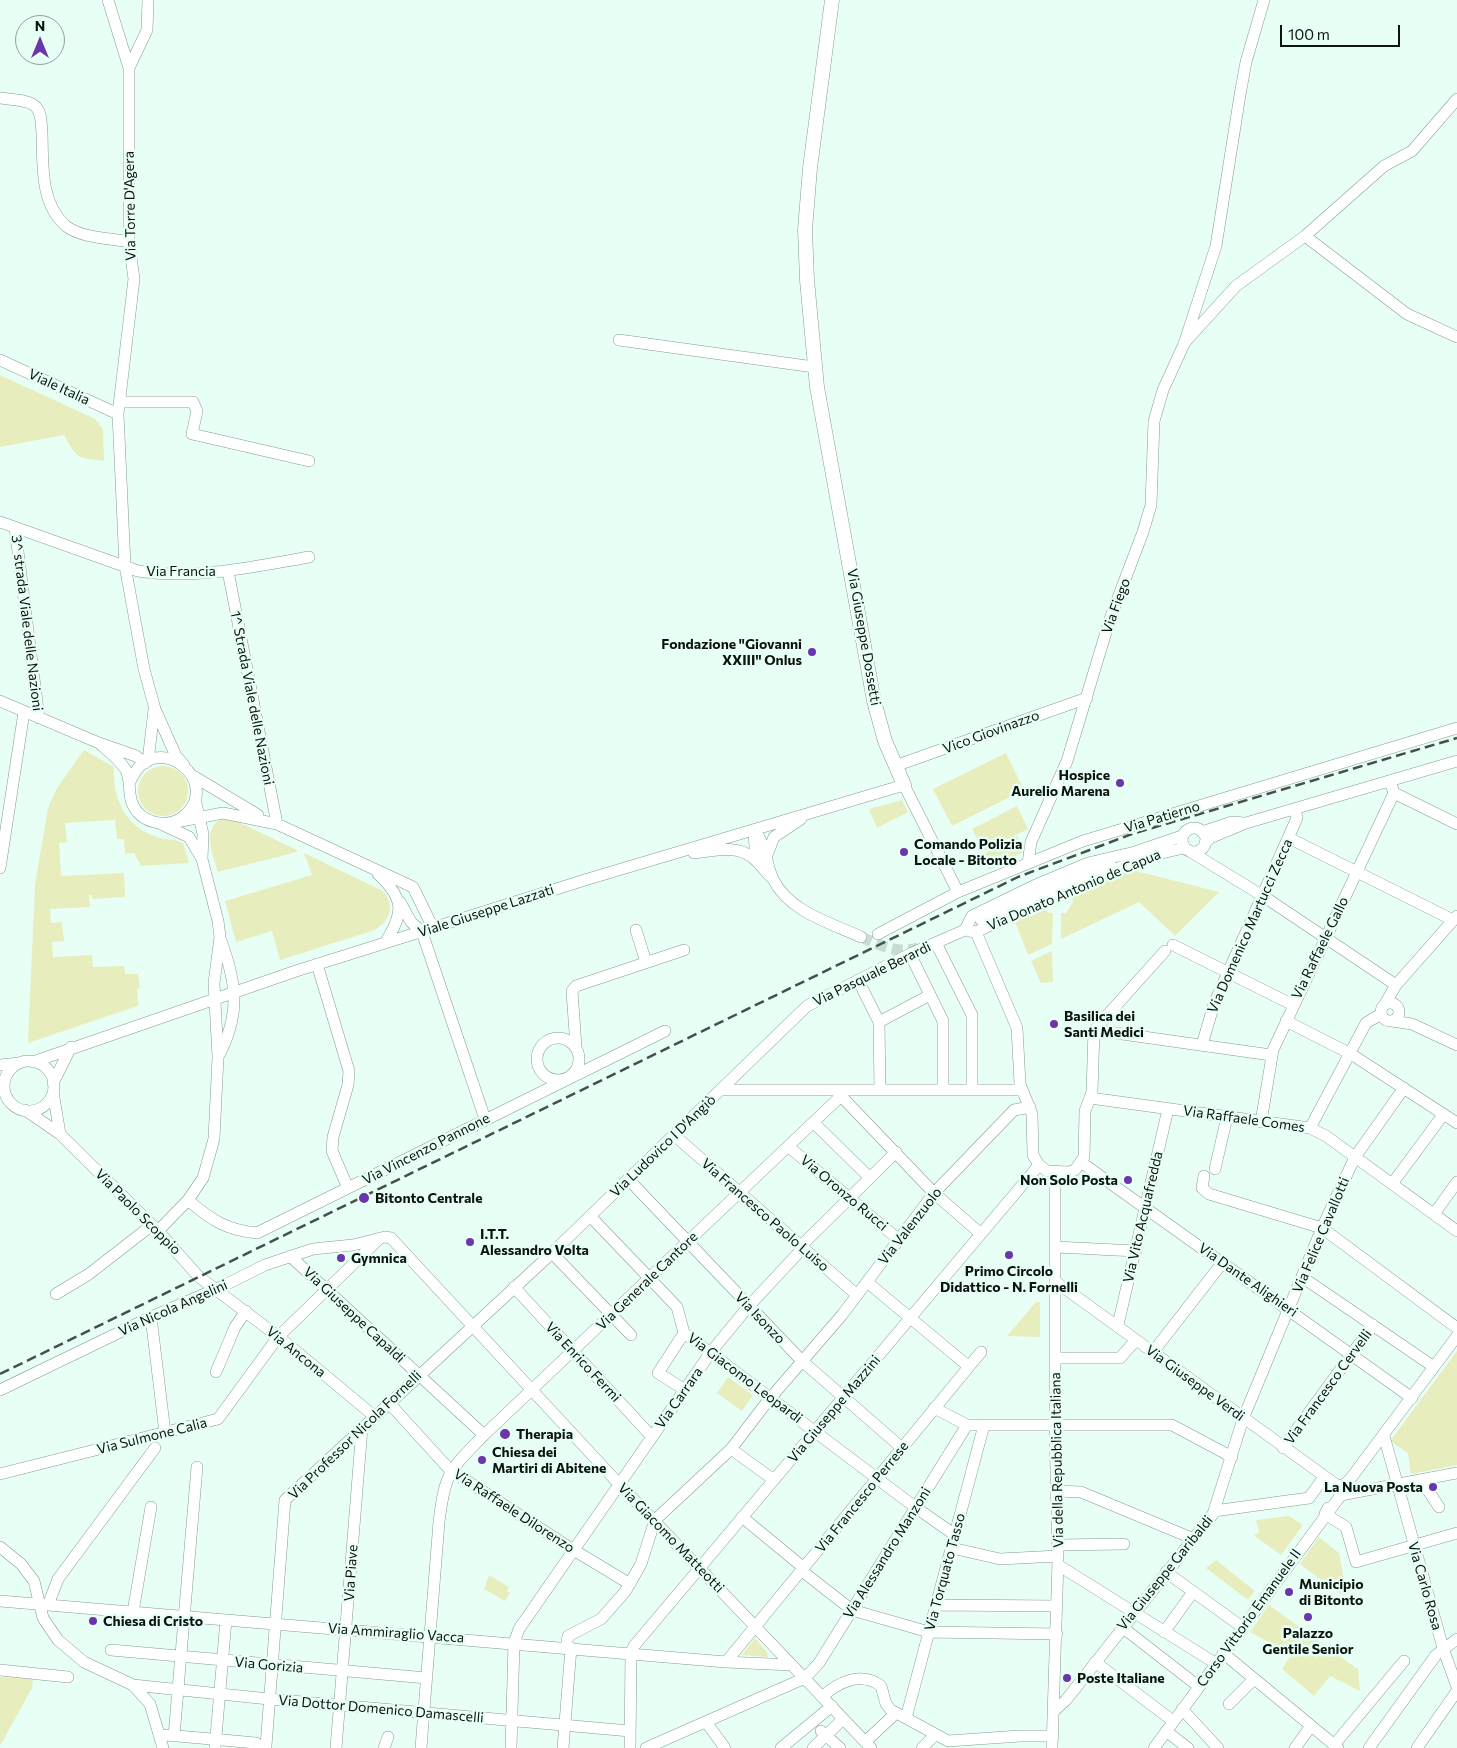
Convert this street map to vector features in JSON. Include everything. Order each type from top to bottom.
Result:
[{"type":"main road","name":"Via Giuseppe Dossetti","points":[[832,0],[806,211],[805,250],[814,367],[874,701],[880,726],[904,785]]},
{"type":"street","name":"Via Torre D'Agera","points":[[108,0],[129,68],[128,242],[134,279],[118,414],[125,566],[144,669],[155,709]]},
{"type":"street","points":[[129,68],[147,30],[148,0]]},
{"type":"street","points":[[1184,344],[1216,246],[1246,62],[1264,0]]},
{"type":"street","points":[[0,98],[31,103],[38,108],[41,119],[44,182],[48,200],[55,214],[67,227],[84,234],[128,242]]},
{"type":"street","points":[[1184,344],[1236,286],[1305,236],[1384,166],[1412,151],[1457,99]]},
{"type":"street","points":[[1305,236],[1407,314],[1457,337]]},
{"type":"street","points":[[619,340],[814,367]]},
{"type":"street","name":"Via Fiego","points":[[1028,863],[1031,842],[1067,761],[1110,619],[1148,514],[1155,414],[1163,390],[1184,344]]},
{"type":"street","name":"Viale Italia","points":[[0,360],[118,414]]},
{"type":"street","points":[[119,402],[193,402],[197,411],[192,434],[309,461]]},
{"type":"street","name":"Via Francia","points":[[0,522],[125,566],[152,573],[228,571],[309,557]]},
{"type":"street","name":"3^ strada Viale delle Nazioni","points":[[15,528],[39,718]]},
{"type":"street","name":"1^ Strada Viale delle Nazioni","points":[[228,571],[273,823]]},
{"type":"street","name":"Vico Giovinazzo","points":[[895,766],[1087,698]]},
{"type":"street","points":[[0,701],[99,743],[136,756],[146,762]]},
{"type":"street","points":[[146,762],[155,709]]},
{"type":"street","points":[[155,709],[176,756],[193,776],[273,823],[374,871],[397,878],[413,887],[433,928]]},
{"type":"street","points":[[0,868],[24,712]]},
{"type":"street","name":"Via Patierno","points":[[878,934],[958,892],[1083,841],[1457,728]]},
{"type":"street","points":[[99,743],[125,770],[130,782]]},
{"type":"street","points":[[56,1294],[89,1274],[155,1228],[188,1200],[203,1178],[214,1139],[218,1057],[214,998],[220,937],[218,921],[202,859],[189,837],[148,821],[132,805],[129,794],[130,782],[138,768],[146,762],[166,758],[184,765]]},
{"type":"street","name":"Via Donato Antonio de Capua","points":[[1204,837],[1232,822],[1246,823],[1457,761]]},
{"type":"street","points":[[193,776],[196,788],[195,799],[201,818],[203,834],[202,859]]},
{"type":"street","points":[[1390,781],[1394,793],[1457,824]]},
{"type":"street","name":"Viale Giuseppe Lazzati","points":[[33,1062],[71,1047],[317,964],[668,855],[904,785]]},
{"type":"street","name":"Via Giuseppe Dossetti","points":[[904,785],[958,892]]},
{"type":"street","name":"Via Raffaele Gallo","points":[[1261,1122],[1271,1055],[1394,793]]},
{"type":"street","points":[[172,823],[186,814],[195,799]]},
{"type":"street","name":"Via Domenico Martucci Zecca","points":[[1202,1045],[1214,1004],[1230,973],[1297,818],[1295,809]]},
{"type":"street","points":[[767,857],[774,837],[810,812]]},
{"type":"street","points":[[159,824],[201,818],[216,813],[232,813],[273,823]]},
{"type":"street","name":"Via Donato Antonio de Capua","points":[[1186,845],[1191,829],[1204,837]]},
{"type":"street","points":[[754,830],[762,839],[773,880]]},
{"type":"street","points":[[754,830],[754,841],[759,859],[773,880]]},
{"type":"street","name":"Via Donato Antonio de Capua","points":[[970,931],[972,916],[1038,884],[1088,863],[1140,855],[1186,845],[1202,849],[1204,837]]},
{"type":"street","points":[[1289,838],[1356,873],[1455,918],[1396,985],[1383,1009],[1386,1020],[1412,1024],[1457,1045]]},
{"type":"street","points":[[1186,845],[1396,985],[1399,1008],[1397,1018],[1392,1021]]},
{"type":"street","points":[[668,855],[729,849],[742,851],[753,858],[798,907],[861,937]]},
{"type":"street","points":[[981,920],[1096,869],[1140,855]]},
{"type":"street","name":"Via Donato Antonio de Capua","points":[[970,931],[1140,855]]},
{"type":"street","points":[[374,871],[388,883],[412,922],[422,932],[485,1119]]},
{"type":"street","points":[[385,943],[398,918],[400,902]]},
{"type":"street","points":[[636,930],[646,962]]},
{"type":"street","points":[[970,931],[1017,1028],[1022,1090],[1030,1107],[1032,1151],[1039,1165],[1047,1171],[1070,1172],[1082,1163],[1086,1152],[1085,1110],[1092,1092],[1094,1030],[1169,948],[1230,973],[1293,1005]]},
{"type":"street","name":"Via Pasquale Berardi","points":[[720,1090],[807,1006],[910,954],[970,931]]},
{"type":"street","points":[[218,1057],[232,1024],[236,1007],[230,964],[220,937]]},
{"type":"street","points":[[936,943],[972,1014],[972,1090]]},
{"type":"street","points":[[576,1047],[566,1039],[552,1038],[538,1052],[538,1066],[542,1072],[554,1079],[569,1078],[578,1066],[572,991],[576,986],[684,950]]},
{"type":"street","points":[[910,954],[943,1021],[943,1090]]},
{"type":"street","points":[[317,964],[349,1071],[348,1085],[334,1136],[332,1151],[348,1188]]},
{"type":"street","points":[[858,980],[879,1022],[880,1090]]},
{"type":"street","points":[[879,1022],[930,996]]},
{"type":"street","points":[[1310,1128],[1366,1023],[1383,1009],[1394,1003],[1412,1024]]},
{"type":"street","points":[[1286,1021],[1350,1054],[1457,1123]]},
{"type":"street","points":[[1094,1030],[1271,1055]]},
{"type":"street","name":"Via Vincenzo Pannone","points":[[188,1200],[207,1217],[234,1230],[256,1233],[665,1031]]},
{"type":"street","points":[[19,1064],[7,1074],[3,1093],[18,1108],[25,1110],[39,1108],[50,1099],[71,1047]]},
{"type":"street","points":[[0,1065],[33,1062],[47,1069],[53,1088],[60,1134]]},
{"type":"street","name":"Via Felice Cavallotti","points":[[1243,1419],[1322,1228],[1355,1157],[1404,1088]]},
{"type":"street","name":"Via Ludovico I D'Angiò","points":[[472,1325],[552,1253],[720,1090],[841,1093],[880,1090],[1022,1090]]},
{"type":"street","points":[[841,1093],[934,1193],[981,1234]]},
{"type":"street","name":"Via Generale Cantore","points":[[450,1470],[814,1123],[841,1093]]},
{"type":"street","name":"Via Raffaele Comes","points":[[1090,1098],[1310,1128],[1326,1136],[1457,1231]]},
{"type":"street","name":"Via Valenzuolo","points":[[655,1520],[731,1449],[857,1295],[934,1193],[1014,1110],[1030,1107]]},
{"type":"street","name":"Via Vito Acquafredda","points":[[1118,1325],[1168,1109]]},
{"type":"street","name":"Via Paolo Scoppio","points":[[25,1110],[60,1134],[155,1228],[198,1276],[217,1289]]},
{"type":"street","points":[[1392,1184],[1443,1114]]},
{"type":"street","points":[[1215,1169],[1227,1117]]},
{"type":"street","points":[[814,1123],[869,1176]]},
{"type":"street","name":"Via Francesco Paolo Luiso","points":[[674,1135],[857,1295]]},
{"type":"street","name":"Via Oronzo Rucci","points":[[789,1147],[899,1240]]},
{"type":"street","name":"Via Carrara","points":[[514,1643],[518,1629],[711,1352],[801,1248],[869,1176],[896,1152]]},
{"type":"street","name":"Via Dante Alighieri","points":[[1082,1163],[1412,1398]]},
{"type":"street","name":"Via Giuseppe Mazzini","points":[[631,1653],[634,1646],[699,1568],[1039,1165]]},
{"type":"street","name":"Via della Repubblica Italiana","points":[[1053,1742],[1058,1555],[1055,1172]]},
{"type":"street","points":[[1204,1176],[1202,1188],[1209,1194],[1322,1228],[1457,1328]]},
{"type":"street","name":"Via Isonzo","points":[[628,1179],[748,1307],[802,1361],[902,1448]]},
{"type":"street","points":[[1434,1214],[1457,1182]]},
{"type":"street","name":"Via Giacomo Leopardi","points":[[590,1216],[677,1307],[684,1333],[955,1535]]},
{"type":"street","name":"Via Nicola Angelini","points":[[0,1390],[151,1317],[217,1289],[265,1265],[318,1248],[353,1245],[386,1238]]},
{"type":"street","name":"Via Sulmone Calia","points":[[0,1474],[218,1419],[278,1337],[355,1262],[386,1238]]},
{"type":"street","name":"Via Giacomo Matteotti","points":[[386,1238],[472,1325],[619,1484],[868,1745]]},
{"type":"street","points":[[353,1245],[355,1262]]},
{"type":"street","points":[[1056,1247],[1136,1251]]},
{"type":"street","points":[[552,1253],[631,1335]]},
{"type":"street","name":"Via Giuseppe Capaldi","points":[[290,1256],[484,1436]]},
{"type":"street","points":[[1153,1352],[1223,1262]]},
{"type":"street","points":[[1302,1277],[1434,1367]]},
{"type":"street","points":[[867,1282],[968,1366]]},
{"type":"street","name":"Via Giuseppe Verdi","points":[[1056,1282],[1118,1325],[1328,1481]]},
{"type":"street","name":"Via Enrico Fermi","points":[[514,1287],[652,1437]]},
{"type":"street","name":"Via Ancona","points":[[217,1289],[374,1416]]},
{"type":"street","points":[[216,1372],[235,1327],[246,1311]]},
{"type":"street","points":[[151,1317],[165,1433]]},
{"type":"street","name":"Via Professor Nicola Fornelli","points":[[265,1748],[285,1500],[472,1325]]},
{"type":"street","name":"Via Francesco Cervelli","points":[[1284,1448],[1373,1325]]},
{"type":"street","points":[[684,1333],[658,1373],[685,1390]]},
{"type":"street","points":[[1328,1481],[1341,1486],[1347,1482],[1384,1436],[1457,1336]]},
{"type":"street","points":[[1056,1358],[1120,1358],[1136,1340]]},
{"type":"street","name":"Via Francesco Perrese","points":[[726,1662],[980,1352]]},
{"type":"street","name":"Via Raffaele Dilorenzo","points":[[389,1403],[450,1470],[572,1550],[630,1584]]},
{"type":"street","points":[[934,1408],[966,1425],[1172,1425],[1232,1457]]},
{"type":"street","name":"Via Giuseppe Garibaldi","points":[[1055,1710],[1066,1700],[1133,1612],[1194,1539],[1214,1511],[1243,1419]]},
{"type":"street","name":"Via Alessandro Manzoni","points":[[805,1678],[819,1663],[966,1425]]},
{"type":"street","name":"Via Torquato Tasso","points":[[901,1715],[929,1632],[984,1425]]},
{"type":"street","name":"Via Piave","points":[[336,1748],[362,1428]]},
{"type":"street","name":"Via Carlo Rosa","points":[[1384,1436],[1413,1545],[1443,1648],[1457,1687]]},
{"type":"street","points":[[155,1448],[58,1579],[44,1604],[43,1618],[58,1640],[84,1662],[133,1685],[150,1704],[163,1748]]},
{"type":"street","points":[[731,1449],[774,1480]]},
{"type":"street","points":[[1390,1459],[1399,1471],[1416,1481],[1439,1506]]},
{"type":"street","points":[[174,1736],[197,1467]]},
{"type":"street","points":[[421,1748],[443,1489],[450,1470]]},
{"type":"street","points":[[1396,1484],[1457,1472]]},
{"type":"street","points":[[1214,1511],[1309,1498],[1328,1481]]},
{"type":"street","points":[[1328,1481],[1331,1495],[1325,1514],[1346,1528],[1356,1562],[1457,1533]]},
{"type":"street","name":"Corso Vittorio Emanuele II","points":[[1154,1748],[1325,1514],[1341,1495],[1348,1492],[1396,1484]]},
{"type":"street","points":[[1057,1491],[1081,1492],[1194,1539]]},
{"type":"street","points":[[134,1612],[151,1507]]},
{"type":"street","points":[[742,1517],[852,1610],[929,1632],[943,1634],[1056,1634]]},
{"type":"street","points":[[563,1748],[569,1648],[568,1636],[601,1620],[630,1584],[641,1564],[655,1520]]},
{"type":"street","points":[[952,1548],[1000,1559],[1058,1555],[1124,1544]]},
{"type":"street","points":[[0,1546],[21,1564],[34,1581],[44,1604]]},
{"type":"street","points":[[1058,1555],[1133,1612],[1215,1663]]},
{"type":"street","points":[[1166,1572],[1242,1627]]},
{"type":"street","points":[[1164,1632],[1193,1592]]},
{"type":"street","name":"Via Ammiraglio Vacca","points":[[0,1601],[726,1662],[792,1664]]},
{"type":"street","points":[[936,1605],[1057,1606]]},
{"type":"street","points":[[215,1744],[226,1620]]},
{"type":"street","points":[[1122,1627],[1198,1686]]},
{"type":"street","points":[[1369,1748],[1436,1655],[1457,1639]]},
{"type":"street","points":[[511,1748],[514,1643]]},
{"type":"street","name":"Via Gorizia","points":[[111,1650],[427,1678]]},
{"type":"street","points":[[630,1748],[631,1653]]},
{"type":"street","points":[[1223,1653],[1336,1746],[1404,1661]]},
{"type":"street","points":[[1096,1662],[1173,1721]]},
{"type":"street","points":[[0,1670],[68,1677]]},
{"type":"street","points":[[646,1748],[805,1678]]},
{"type":"street","points":[[822,1696],[843,1682],[868,1679],[881,1686],[886,1704],[935,1736],[953,1742],[1053,1742]]},
{"type":"street","points":[[1229,1704],[1254,1679]]},
{"type":"street","name":"Via Dottor Domenico Damascelli","points":[[133,1685],[219,1695],[630,1731]]},
{"type":"street","points":[[1417,1748],[1457,1691]]},
{"type":"street","points":[[781,1748],[832,1706]]},
{"type":"street","points":[[1182,1709],[1218,1748]]},
{"type":"street","points":[[868,1745],[901,1715]]},
{"type":"street","points":[[813,1748],[844,1719]]},
{"type":"street","points":[[706,1722],[725,1748]]},
{"type":"street","points":[[813,1723],[840,1748]]},
{"type":"street","points":[[1295,1748],[1311,1726]]},
{"type":"street","points":[[1166,1731],[1188,1748]]},
{"type":"street","points":[[160,1734],[215,1744],[256,1743],[265,1748]]},
{"type":"street","points":[[922,1748],[935,1736]]},
{"type":"green space","points":[[0,375],[95,419],[103,429],[104,461],[79,456],[72,449],[64,435],[0,447]]},
{"type":"green space","points":[[84,750],[114,767],[114,779],[119,802],[130,820],[148,834],[183,843],[189,863],[141,866],[134,853],[125,854],[124,839],[117,839],[115,820],[65,823],[67,842],[59,843],[61,876],[124,873],[125,897],[92,899],[92,895],[89,895],[90,907],[50,909],[51,923],[62,922],[64,941],[52,942],[53,957],[92,955],[93,967],[124,966],[125,974],[138,974],[140,988],[137,989],[138,1006],[28,1043],[35,884],[48,808],[57,788]]},
{"type":"green space","points":[[1006,753],[1024,790],[952,826],[933,789]]},
{"type":"green space","points":[[163,766],[172,768],[183,777],[188,791],[186,800],[177,811],[163,816],[154,814],[143,805],[138,791],[140,782],[149,771]]},
{"type":"green space","points":[[902,800],[908,812],[877,828],[869,809]]},
{"type":"green space","points":[[1017,806],[1028,829],[984,851],[972,829]]},
{"type":"green space","points":[[222,819],[236,821],[297,850],[297,852],[218,872],[210,835],[212,828]]},
{"type":"green space","points":[[1017,836],[1025,851],[989,870],[981,855]]},
{"type":"green space","points":[[304,853],[383,891],[390,908],[387,919],[372,931],[280,960],[272,931],[236,942],[225,901],[312,875]]},
{"type":"green space","points":[[1132,870],[1219,892],[1175,936],[1139,902],[1061,939],[1061,913],[1066,913],[1073,902],[1071,894]]},
{"type":"green space","points":[[1042,905],[1049,913],[1053,913],[1052,944],[1028,955],[1014,919]]},
{"type":"green space","points":[[1052,951],[1053,982],[1041,983],[1031,961]]},
{"type":"green space","points":[[1036,1302],[1040,1302],[1040,1337],[1007,1336]]},
{"type":"green space","points":[[1457,1351],[1457,1465],[1411,1474],[1408,1453],[1390,1441]]},
{"type":"green space","points":[[728,1377],[753,1395],[742,1411],[717,1393]]},
{"type":"green space","points":[[1289,1516],[1303,1525],[1281,1555],[1254,1535],[1259,1532],[1256,1520]]},
{"type":"green space","points":[[1319,1537],[1339,1553],[1347,1596],[1335,1591],[1300,1564]]},
{"type":"green space","points":[[1216,1560],[1255,1591],[1248,1600],[1206,1568]]},
{"type":"green space","points":[[489,1575],[509,1587],[507,1591],[510,1593],[505,1601],[484,1589]]},
{"type":"green space","points":[[1269,1605],[1358,1668],[1360,1691],[1330,1676],[1314,1696],[1282,1669],[1292,1654],[1250,1632]]},
{"type":"green space","points":[[755,1638],[767,1652],[768,1657],[742,1655]]},
{"type":"green space","points":[[0,1677],[33,1679],[32,1688],[0,1746]]},
{"type":"tunnel","points":[[861,937],[882,946],[896,949],[910,950],[918,948]]},
{"type":"railway","points":[[0,1374],[1018,877],[1132,834],[1457,738]]},
{"type":"place","name":"Fondazione \"Giovanni XXIII\" Onlus","points":[[812,652]]},
{"type":"place","name":"Hospice Aurelio Marena","points":[[1120,783]]},
{"type":"place","name":"Comando Polizia Locale - Bitonto","points":[[904,852]]},
{"type":"place","name":"Basilica dei Santi Medici","points":[[1054,1024]]},
{"type":"place","name":"Non Solo Posta","points":[[1128,1180]]},
{"type":"place","name":"Bitonto Centrale","points":[[364,1198]]},
{"type":"place","name":"I.T.T. Alessandro Volta","points":[[470,1242]]},
{"type":"place","name":"Primo Circolo Didattico - N. Fornelli","points":[[1009,1255]]},
{"type":"place","name":"Gymnica","points":[[341,1258]]},
{"type":"place","name":"Therapia","points":[[505,1434]]},
{"type":"place","name":"Chiesa dei Martiri di Abitene","points":[[482,1460]]},
{"type":"place","name":"La Nuova Posta","points":[[1433,1487]]},
{"type":"place","name":"Municipio di Bitonto","points":[[1289,1592]]},
{"type":"place","name":"Palazzo Gentile Senior","points":[[1308,1617]]},
{"type":"place","name":"Chiesa di Cristo","points":[[93,1621]]},
{"type":"place","name":"Poste Italiane","points":[[1067,1678]]}]
